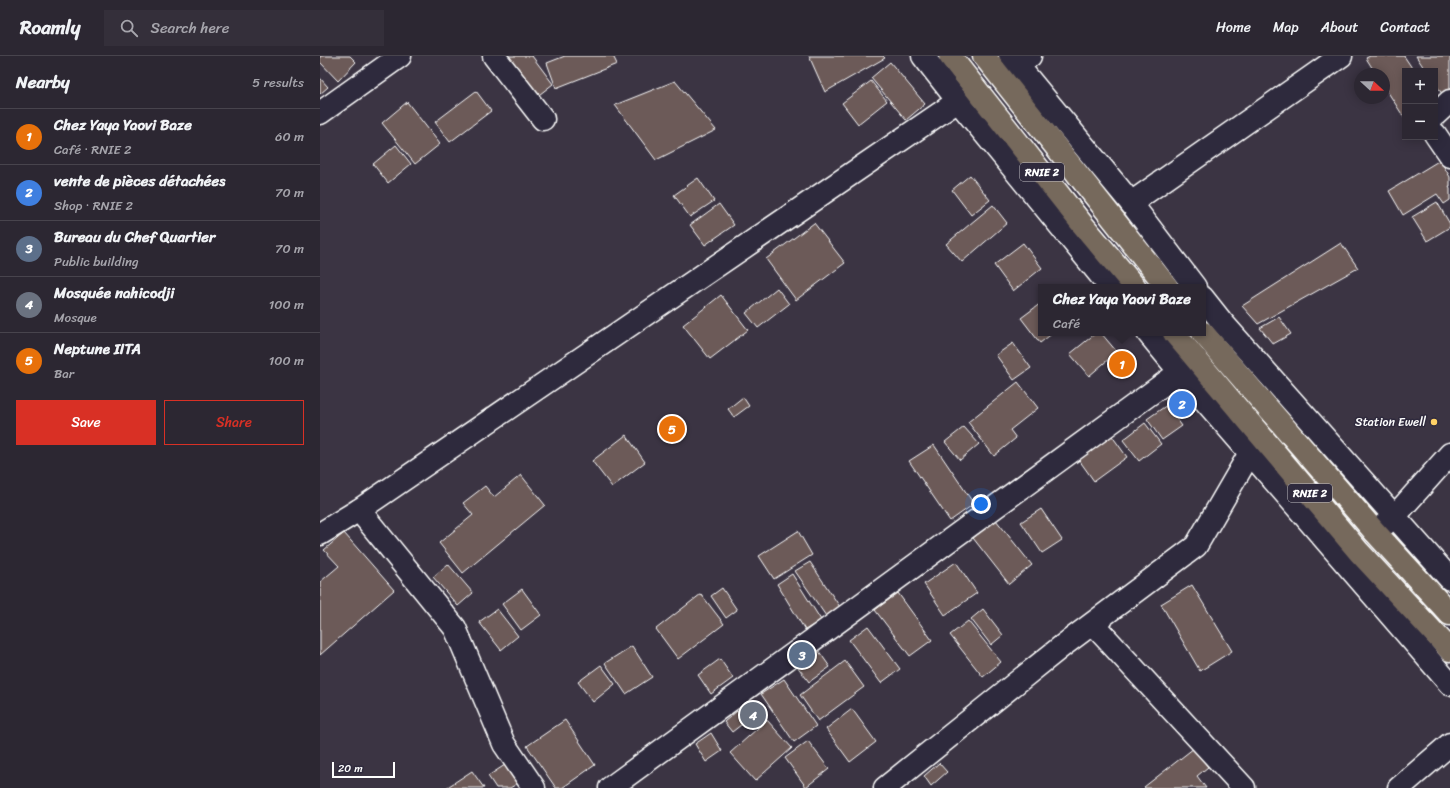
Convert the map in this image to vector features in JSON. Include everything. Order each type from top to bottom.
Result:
[{"type":"highway","name":"RNIE 2","points":[[950,56],[1082,224],[1132,284]]},
{"type":"highway","name":"RNIE 2","points":[[984,56],[1164,284]]},
{"type":"highway","name":"RNIE 2","points":[[1175,336],[1188,366],[1450,650]]},
{"type":"highway","name":"RNIE 2","points":[[1206,336],[1375,532],[1450,614]]},
{"type":"street","points":[[320,113],[400,56]]},
{"type":"street","points":[[494,56],[544,119]]},
{"type":"street","points":[[923,56],[1108,284]]},
{"type":"street","points":[[1131,203],[1341,56]]},
{"type":"street","points":[[1019,59],[1193,284]]},
{"type":"street","points":[[320,534],[359,510],[958,101]]},
{"type":"street","points":[[1438,112],[1450,101]]},
{"type":"street","points":[[1438,138],[1450,156]]},
{"type":"street","points":[[1206,302],[1222,322],[1450,579]]},
{"type":"street","points":[[1152,336],[1188,366],[1250,453],[1450,684]]},
{"type":"street","points":[[610,788],[1188,366]]},
{"type":"street","points":[[885,788],[1062,647],[1196,546],[1250,453]]},
{"type":"street","points":[[1375,532],[1394,517],[1450,454]]},
{"type":"street","points":[[359,510],[455,628],[504,744],[534,788]]},
{"type":"street","points":[[1093,624],[1244,788]]},
{"type":"street","points":[[1399,788],[1450,744]]},
{"type":"building","points":[[320,56],[350,56],[356,62],[338,81],[320,62]]},
{"type":"building","points":[[503,56],[532,56],[553,84],[535,98]]},
{"type":"building","points":[[565,56],[613,56],[617,64],[556,88],[547,63]]},
{"type":"building","points":[[809,56],[883,56],[885,58],[825,92]]},
{"type":"building","points":[[1370,56],[1404,56],[1412,68],[1402,68],[1402,114],[1390,95],[1390,68],[1372,68],[1366,58]]},
{"type":"building","points":[[1416,56],[1450,56],[1450,88],[1442,94],[1438,88],[1438,68],[1424,68]]},
{"type":"building","points":[[890,62],[925,104],[906,120],[871,78]]},
{"type":"building","points":[[320,78],[328,87],[320,94]]},
{"type":"building","points":[[675,81],[716,130],[656,160],[615,105]]},
{"type":"building","points":[[871,81],[887,101],[858,124],[842,103]]},
{"type":"building","points":[[476,91],[491,111],[450,142],[435,122]]},
{"type":"building","points":[[407,102],[440,144],[415,164],[382,123]]},
{"type":"building","points":[[396,145],[411,164],[388,183],[373,164]]},
{"type":"building","points":[[1440,160],[1450,177],[1450,200],[1444,204],[1437,194],[1403,215],[1389,191]]},
{"type":"building","points":[[970,175],[990,200],[971,215],[952,190]]},
{"type":"building","points":[[698,178],[714,201],[690,217],[674,195]]},
{"type":"building","points":[[1437,202],[1450,224],[1450,227],[1427,241],[1412,217]]},
{"type":"building","points":[[719,204],[734,225],[705,245],[690,225]]},
{"type":"building","points":[[993,205],[1007,223],[962,262],[946,244]]},
{"type":"building","points":[[814,223],[845,263],[796,300],[766,259]]},
{"type":"building","points":[[1023,243],[1042,268],[1013,291],[994,265]]},
{"type":"building","points":[[1341,243],[1358,268],[1258,324],[1242,306]]},
{"type":"building","points":[[777,288],[789,304],[758,328],[746,313]]},
{"type":"building","points":[[721,295],[748,330],[710,359],[683,325]]},
{"type":"building","points":[[1038,305],[1038,336],[1049,336],[1040,343],[1021,318]]},
{"type":"building","points":[[1279,317],[1291,334],[1273,344],[1260,328]]},
{"type":"building","points":[[1092,336],[1104,336],[1117,352],[1089,376],[1070,354]]},
{"type":"building","points":[[1013,343],[1031,368],[1014,380],[996,355]]},
{"type":"building","points":[[1018,382],[1038,408],[1010,430],[1016,438],[994,456],[968,422]]},
{"type":"building","points":[[743,397],[749,406],[734,417],[728,409]]},
{"type":"building","points":[[1167,405],[1182,426],[1162,440],[1147,419]]},
{"type":"building","points":[[1145,423],[1161,444],[1139,461],[1123,440]]},
{"type":"building","points":[[964,427],[979,444],[960,460],[945,442]]},
{"type":"building","points":[[626,435],[645,462],[612,487],[592,461]]},
{"type":"building","points":[[1112,436],[1127,457],[1094,481],[1079,460]]},
{"type":"building","points":[[934,445],[974,504],[950,521],[909,461]]},
{"type":"building","points":[[521,475],[545,505],[463,573],[439,543],[473,515],[463,503],[485,486],[494,497]]},
{"type":"building","points":[[1041,509],[1062,540],[1042,553],[1021,522]]},
{"type":"building","points":[[996,520],[1032,565],[1009,584],[973,538]]},
{"type":"building","points":[[798,531],[812,555],[774,579],[759,556]]},
{"type":"building","points":[[344,533],[394,590],[320,655],[320,582],[339,566],[324,550]]},
{"type":"building","points":[[810,562],[840,607],[826,616],[795,571]]},
{"type":"building","points":[[956,562],[977,593],[945,615],[924,584]]},
{"type":"building","points":[[448,564],[473,593],[458,606],[433,577]]},
{"type":"building","points":[[792,574],[821,620],[805,630],[777,584]]},
{"type":"building","points":[[1192,585],[1232,651],[1200,671],[1161,604]]},
{"type":"building","points":[[722,588],[737,610],[726,618],[711,596]]},
{"type":"building","points":[[522,589],[541,615],[521,630],[502,604]]},
{"type":"building","points":[[898,593],[932,640],[910,656],[875,610]]},
{"type":"building","points":[[701,594],[724,624],[678,659],[656,629]]},
{"type":"building","points":[[497,609],[518,636],[501,650],[479,622]]},
{"type":"building","points":[[983,609],[1003,635],[991,645],[971,619]]},
{"type":"building","points":[[968,621],[1001,662],[983,677],[950,635]]},
{"type":"building","points":[[868,626],[900,669],[881,683],[849,640]]},
{"type":"building","points":[[632,646],[652,677],[626,694],[605,663]]},
{"type":"building","points":[[818,650],[830,667],[809,682],[797,666]]},
{"type":"building","points":[[720,659],[733,678],[711,694],[698,675]]},
{"type":"building","points":[[845,661],[864,687],[818,721],[800,695]]},
{"type":"building","points":[[601,665],[615,684],[593,702],[578,682]]},
{"type":"building","points":[[784,679],[816,726],[794,742],[761,694]]},
{"type":"building","points":[[852,709],[876,742],[850,762],[826,729]]},
{"type":"building","points":[[737,711],[746,721],[732,732],[724,722]]},
{"type":"building","points":[[565,720],[595,765],[562,788],[556,788],[527,746]]},
{"type":"building","points":[[767,720],[792,748],[755,781],[730,753]]},
{"type":"building","points":[[711,733],[722,751],[706,762],[695,744]]},
{"type":"building","points":[[808,741],[829,769],[806,787],[785,758]]},
{"type":"building","points":[[1194,748],[1208,767],[1197,776],[1206,788],[1144,787]]},
{"type":"building","points":[[508,763],[520,782],[510,788],[496,788],[488,776]]},
{"type":"building","points":[[939,763],[947,772],[931,786],[924,776]]},
{"type":"building","points":[[472,771],[484,788],[446,788]]},
{"type":"place","name":"Chez Yaya Yaovi Baze","points":[[1122,364]]},
{"type":"place","name":"vente de pièces détachées","points":[[1182,404]]},
{"type":"place","name":"Station Ewell","points":[[1434,422]]},
{"type":"place","name":"Neptune IITA","points":[[672,429]]},
{"type":"place","name":"Bureau du Chef Quartier","points":[[802,655]]},
{"type":"place","name":"Mosquée nahicodji","points":[[753,715]]}]
